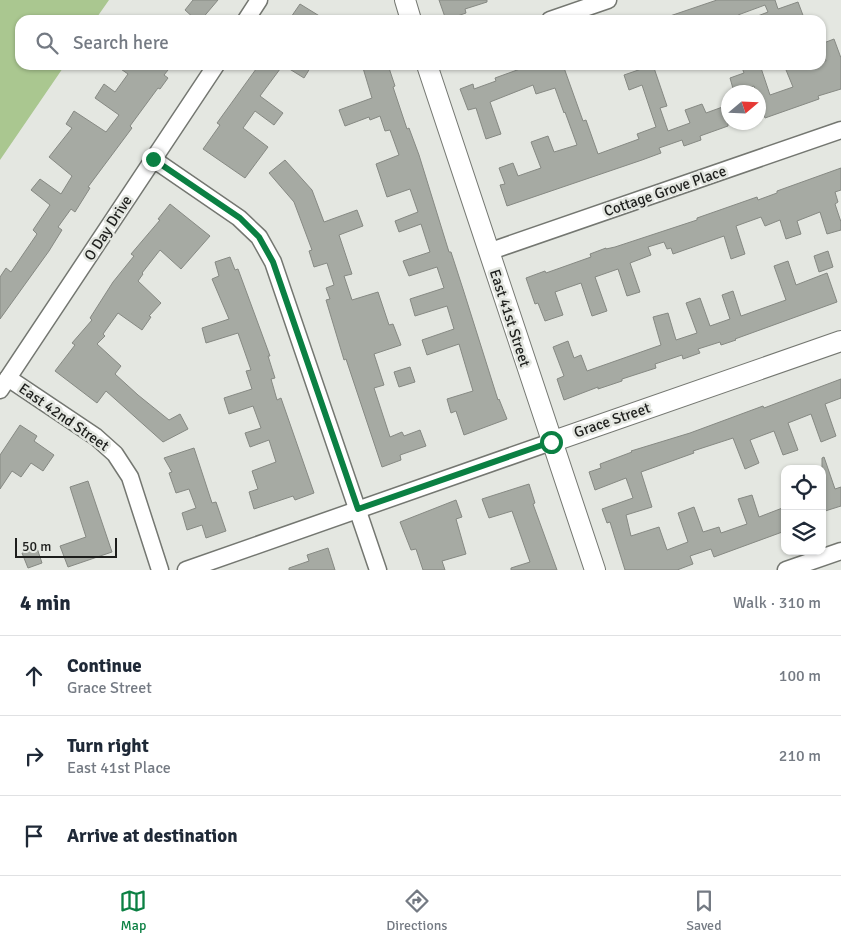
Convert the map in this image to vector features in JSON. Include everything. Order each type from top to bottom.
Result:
[{"type":"street","points":[[249,15],[259,0]]},
{"type":"street","points":[[404,0],[409,15]]},
{"type":"street","points":[[564,15],[608,0]]},
{"type":"street","name":"O Day Drive","points":[[4,384],[213,70]]},
{"type":"street","name":"East 41st Street","points":[[428,70],[595,570]]},
{"type":"street","name":"Cottage Grove Place","points":[[488,252],[841,130]]},
{"type":"street","points":[[153,159],[240,218],[259,237],[273,262],[378,570]]},
{"type":"street","name":"Grace Street","points":[[186,570],[841,342]]},
{"type":"street","name":"East 42nd Street","points":[[4,384],[96,436],[115,454],[130,477],[160,570]]},
{"type":"street","points":[[786,570],[841,551]]},
{"type":"green space","points":[[0,0],[109,0],[98,15],[15,15],[15,70],[62,70],[0,160]]},
{"type":"building","points":[[193,0],[218,0],[205,15],[190,15],[185,10]]},
{"type":"building","points":[[439,0],[487,0],[487,2],[465,9],[466,13],[444,15]]},
{"type":"building","points":[[717,0],[775,0],[778,9],[798,2],[803,15],[760,15],[768,12],[765,5],[738,15],[673,15]]},
{"type":"building","points":[[300,4],[318,15],[292,15]]},
{"type":"building","points":[[834,39],[841,58],[841,89],[818,96],[819,99],[766,118],[766,85],[732,85],[730,78],[744,73],[743,70],[762,70],[770,95],[793,87],[786,70],[826,70],[826,42]]},
{"type":"building","points":[[122,70],[168,70],[164,75],[168,78],[160,89],[158,88],[130,126],[132,128],[88,187],[90,188],[75,212],[71,209],[58,227],[62,230],[49,251],[0,319],[0,277],[6,268],[11,272],[37,234],[33,230],[50,205],[31,190],[40,179],[61,194],[72,176],[49,157],[72,128],[66,124],[74,111],[106,132],[119,115],[95,98],[104,84],[115,92],[128,74]]},
{"type":"building","points":[[255,70],[279,70],[260,96],[283,113],[274,125],[255,111],[243,128],[268,147],[245,178],[203,149],[220,125],[217,123]]},
{"type":"building","points":[[291,70],[309,70],[304,78]]},
{"type":"building","points":[[364,70],[390,70],[395,86],[393,87],[407,129],[409,128],[419,155],[498,400],[507,419],[464,435],[456,411],[451,413],[447,399],[473,391],[459,344],[427,355],[422,340],[454,329],[447,306],[415,316],[410,299],[444,288],[437,267],[409,276],[403,261],[430,252],[421,224],[399,232],[395,221],[418,212],[410,189],[387,197],[376,164],[399,155],[390,130],[385,131],[380,116],[370,120],[369,117],[345,126],[339,110],[372,98]]},
{"type":"building","points":[[517,70],[565,70],[583,121],[586,120],[598,154],[639,139],[637,134],[656,127],[642,85],[629,90],[624,75],[638,70],[655,70],[667,106],[660,108],[668,131],[690,123],[685,110],[702,104],[706,113],[721,108],[721,128],[700,136],[701,140],[684,146],[682,140],[659,148],[661,153],[507,206],[500,185],[505,184],[499,168],[513,163],[518,176],[541,168],[531,142],[548,136],[554,152],[577,145],[555,88],[536,94],[533,85],[490,102],[501,134],[486,139],[476,108],[468,110],[460,89],[473,84],[474,89],[496,81],[495,78]]},
{"type":"building","points":[[285,160],[312,190],[324,222],[357,210],[363,226],[339,235],[352,274],[344,276],[352,300],[378,292],[389,325],[393,324],[401,345],[374,354],[384,385],[374,388],[390,437],[402,432],[404,436],[420,430],[426,446],[400,455],[401,460],[382,467],[346,359],[344,360],[326,300],[330,299],[326,288],[334,285],[327,263],[314,267],[309,251],[312,250],[294,202],[269,173]]},
{"type":"building","points":[[841,168],[841,190],[835,192],[838,202],[835,204],[841,222],[841,230],[827,234],[820,212],[797,221],[801,234],[786,239],[780,220],[765,226],[761,217],[736,226],[745,254],[731,259],[724,236],[673,254],[671,248],[667,249],[664,242],[648,247],[651,255],[630,263],[640,292],[627,296],[618,269],[595,277],[607,311],[592,316],[581,283],[555,292],[563,315],[545,321],[538,303],[535,304],[526,278],[545,271],[546,273],[591,257],[590,254],[606,248],[615,247],[697,220],[697,218],[757,197],[758,200],[777,193],[777,191]]},
{"type":"building","points":[[170,204],[210,236],[181,269],[160,250],[138,281],[161,303],[149,316],[151,317],[142,330],[118,313],[103,334],[105,336],[97,344],[121,366],[115,374],[138,395],[169,420],[180,414],[188,429],[163,442],[106,391],[97,403],[55,371],[75,345],[72,343],[92,320],[90,318],[113,282],[134,256],[131,254],[160,220],[158,219]]},
{"type":"building","points":[[828,251],[833,267],[819,272],[814,256]]},
{"type":"building","points":[[230,257],[235,270],[238,269],[270,356],[268,356],[275,378],[271,379],[277,400],[281,398],[314,493],[295,500],[293,496],[254,509],[249,492],[258,489],[252,471],[276,462],[269,440],[250,447],[245,433],[261,428],[253,406],[229,414],[224,398],[252,389],[246,371],[251,370],[238,333],[206,343],[202,328],[229,319],[212,279],[219,276],[215,262]]},
{"type":"building","points":[[788,261],[796,285],[827,273],[837,302],[736,340],[721,345],[720,342],[698,349],[700,353],[683,359],[682,355],[655,364],[656,368],[564,400],[557,379],[564,376],[553,347],[568,341],[574,358],[581,355],[587,371],[661,345],[653,317],[668,313],[676,340],[697,333],[686,303],[700,298],[710,326],[730,319],[722,295],[733,291],[741,316],[786,300],[774,266]]},
{"type":"building","points":[[410,367],[415,382],[399,387],[394,372]]},
{"type":"building","points":[[841,379],[841,398],[825,404],[836,436],[821,442],[811,414],[788,423],[798,450],[783,455],[774,431],[750,440],[759,463],[745,469],[733,438],[693,451],[694,453],[641,472],[652,507],[626,515],[631,536],[659,527],[667,550],[688,542],[678,513],[694,507],[703,532],[719,527],[721,533],[747,524],[738,499],[752,495],[759,517],[781,509],[781,532],[714,557],[711,549],[690,556],[693,564],[677,570],[625,570],[610,522],[607,523],[602,509],[633,498],[626,478],[595,490],[589,472],[601,468],[600,464],[631,451],[690,433],[763,406],[764,408]]},
{"type":"building","points":[[20,425],[37,436],[34,441],[54,455],[43,471],[31,463],[21,477],[12,471],[0,489],[0,455]]},
{"type":"building","points":[[194,448],[212,503],[216,502],[226,531],[206,538],[202,525],[187,530],[182,513],[196,508],[189,489],[176,493],[169,473],[172,472],[164,458]]},
{"type":"building","points":[[824,457],[835,489],[841,487],[841,506],[826,511],[826,465],[822,465],[822,458]]},
{"type":"building","points":[[88,481],[112,552],[68,567],[60,546],[86,537],[70,487]]},
{"type":"building","points":[[529,484],[535,503],[533,504],[557,570],[511,570],[511,568],[530,562],[512,511],[489,518],[482,499]]},
{"type":"building","points":[[456,500],[462,517],[456,519],[466,554],[442,561],[445,570],[423,570],[416,549],[411,550],[400,522]]},
{"type":"building","points":[[37,548],[42,563],[28,568],[22,553]]},
{"type":"building","points":[[328,548],[335,570],[289,570],[289,568],[309,561],[307,555]]},
{"type":"route","points":[[153,159],[240,218],[259,237],[273,262],[358,509],[551,442]]}]
